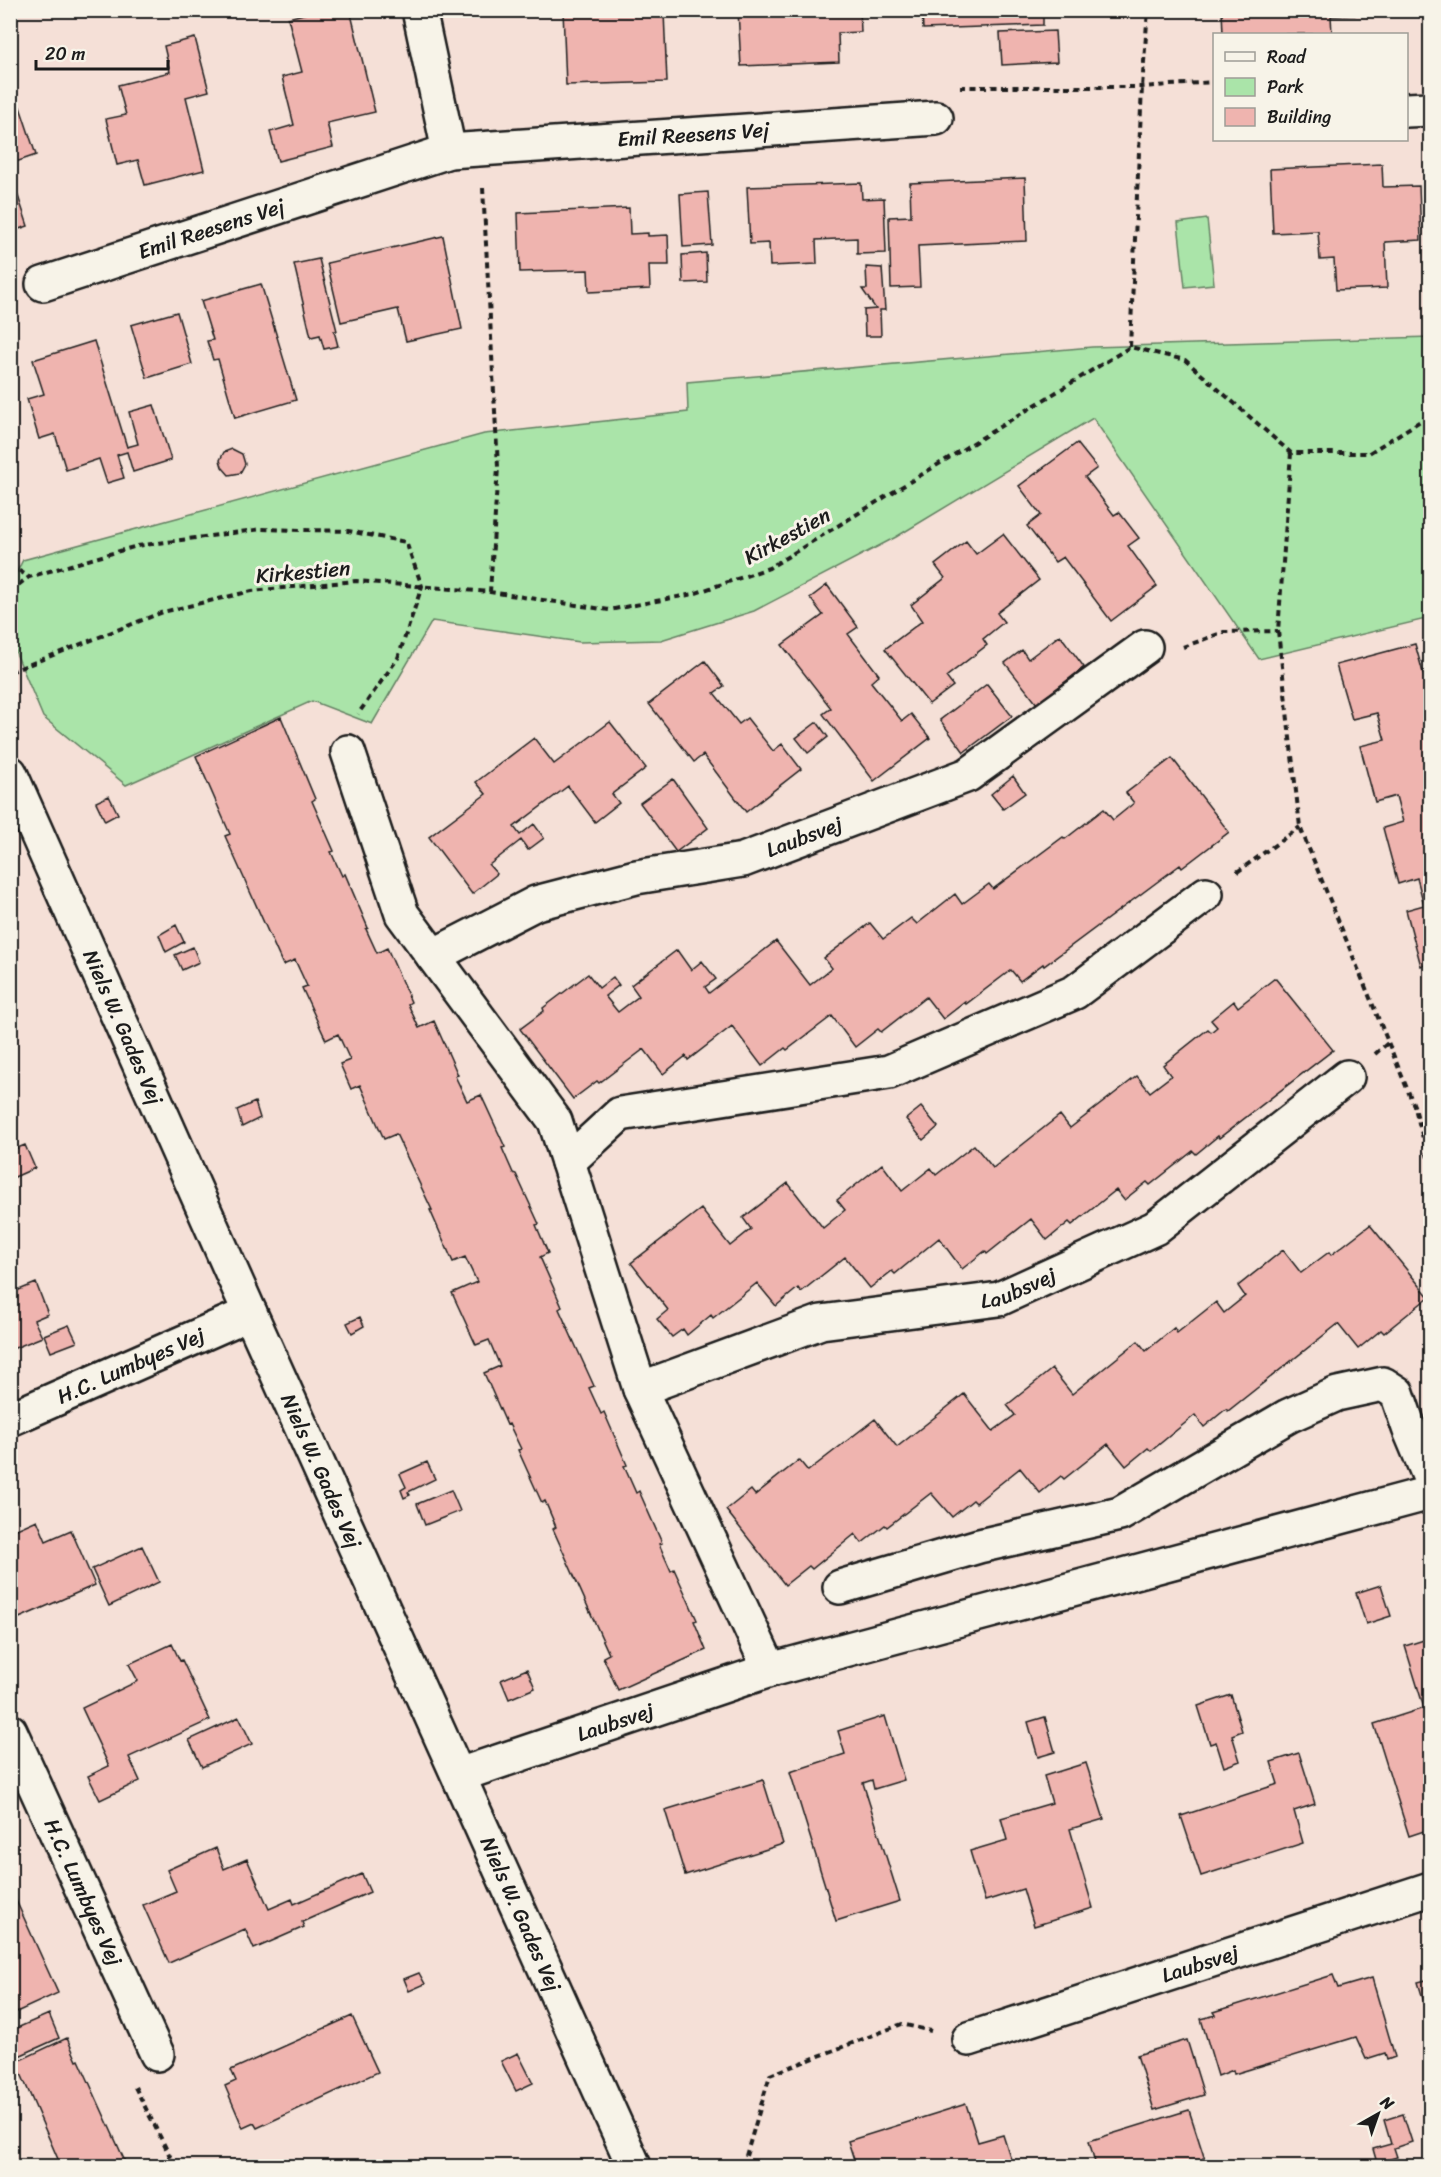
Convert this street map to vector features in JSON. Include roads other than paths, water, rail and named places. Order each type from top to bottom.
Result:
[{"type":"street","points":[[419,10],[449,151]]},
{"type":"street","points":[[1408,110],[1431,109]]},
{"type":"street","name":"Emil Reesens Vej","points":[[43,284],[449,151],[936,118]]},
{"type":"street","name":"Laubsvej","points":[[433,956],[536,903],[636,877],[743,860],[968,775],[1145,647]]},
{"type":"street","points":[[348,752],[402,914],[555,1121],[640,1389],[770,1670]]},
{"type":"street","name":"Niels W. Gades Vej","points":[[10,773],[250,1314],[634,2166]]},
{"type":"street","points":[[568,1162],[620,1114],[889,1072],[1076,992],[1206,894]]},
{"type":"street","name":"Laubsvej","points":[[640,1389],[821,1322],[999,1299],[1155,1228],[1347,1077]]},
{"type":"street","name":"H.C. Lumbyes Vej","points":[[10,1419],[250,1314]]},
{"type":"street","points":[[840,1587],[980,1546],[1120,1514],[1288,1416],[1337,1394],[1383,1384],[1396,1393],[1431,1478]]},
{"type":"street","name":"Laubsvej","points":[[459,1775],[770,1670],[1431,1493]]},
{"type":"street","name":"H.C. Lumbyes Vej","points":[[10,1731],[157,2054]]},
{"type":"street","name":"Laubsvej","points":[[969,2039],[1431,1889]]}]
